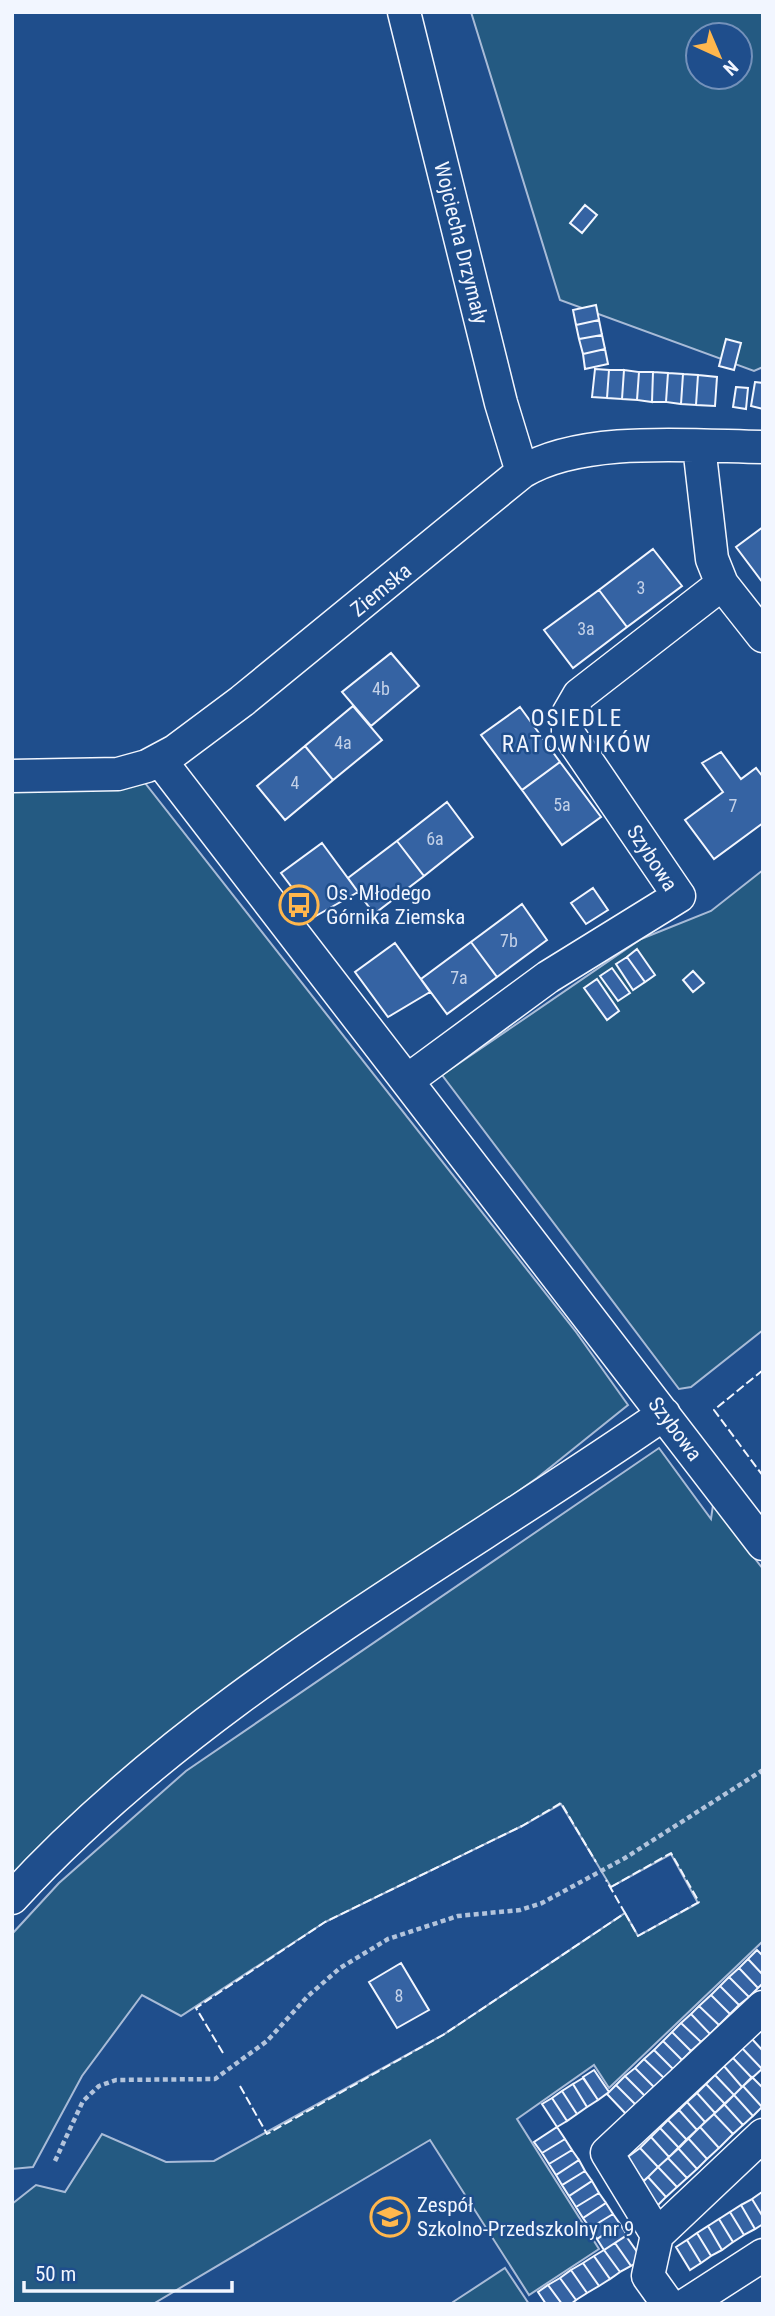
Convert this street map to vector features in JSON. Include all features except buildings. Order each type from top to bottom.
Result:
[{"type":"street","name":"Wojciecha Drzymały","points":[[404,12],[501,403],[522,472]]},
{"type":"street","name":"Ziemska","points":[[12,776],[104,776],[160,760],[242,701],[522,472],[542,459],[569,452],[699,446],[763,447]]},
{"type":"street","points":[[699,446],[712,559],[722,584],[763,636]]},
{"type":"street","name":"Szybowa","points":[[408,1080],[548,977],[679,895],[568,733],[568,714],[579,695],[722,584]]},
{"type":"street","name":"Szybowa","points":[[160,760],[763,1544]]},
{"type":"street","points":[[12,1898],[57,1849],[165,1753],[308,1649],[664,1414]]},
{"type":"street","points":[[657,2235],[607,2153],[763,2007]]},
{"type":"street","points":[[668,2304],[648,2276],[657,2235],[763,2135]]},
{"type":"street","points":[[687,2304],[763,2255]]},
{"type":"path","points":[[55,2161],[83,2101],[99,2087],[116,2080],[215,2079],[267,2041],[308,1996],[340,1968],[388,1939],[458,1916],[520,1910],[542,1903],[625,1858],[763,1770]]},
{"type":"shaded area","points":[[471,12],[763,12],[763,367],[754,371],[560,300]]},
{"type":"shaded area","points":[[12,783],[145,783],[576,1332],[628,1405],[537,1478],[226,1698],[12,1886]]},
{"type":"shaded area","points":[[763,870],[763,1330],[691,1387],[679,1389],[442,1075],[641,939],[711,911]]},
{"type":"shaded area","points":[[659,1448],[711,1519],[713,1505],[763,1569],[763,1941],[609,2088],[594,2065],[517,2119],[599,2249],[529,2295],[430,2140],[153,2304],[12,2304],[12,2204],[36,2185],[65,2192],[102,2134],[166,2162],[214,2161],[443,2035],[625,1913],[638,1936],[698,1903],[671,1854],[611,1887],[561,1804],[522,1826],[325,1922],[181,2016],[142,1995],[82,2076],[33,2167],[12,2169],[12,1934],[59,1883],[186,1771]]},
{"type":"shaded area","points":[[505,2268],[529,2304],[454,2304],[453,2302]]},
{"type":"fence","points":[[763,1370],[714,1410],[763,1476]]},
{"type":"fence","points":[[223,2053],[196,2008],[325,1922],[522,1826],[561,1803],[596,1862]]},
{"type":"fence","points":[[611,1887],[671,1853],[699,1902],[638,1936],[625,1913]]},
{"type":"fence","points":[[240,2086],[267,2134],[443,2035],[625,1913],[606,1880]]},
{"type":"place","name":"Os. Młodego Górnika Ziemska","points":[[299,905]]},
{"type":"place","name":"Zespół Szkolno-Przedszkolny nr 9","points":[[390,2217]]},
{"type":"district","name":"OSIEDLE RATOWNIKÓW","points":[[577,731]]}]
